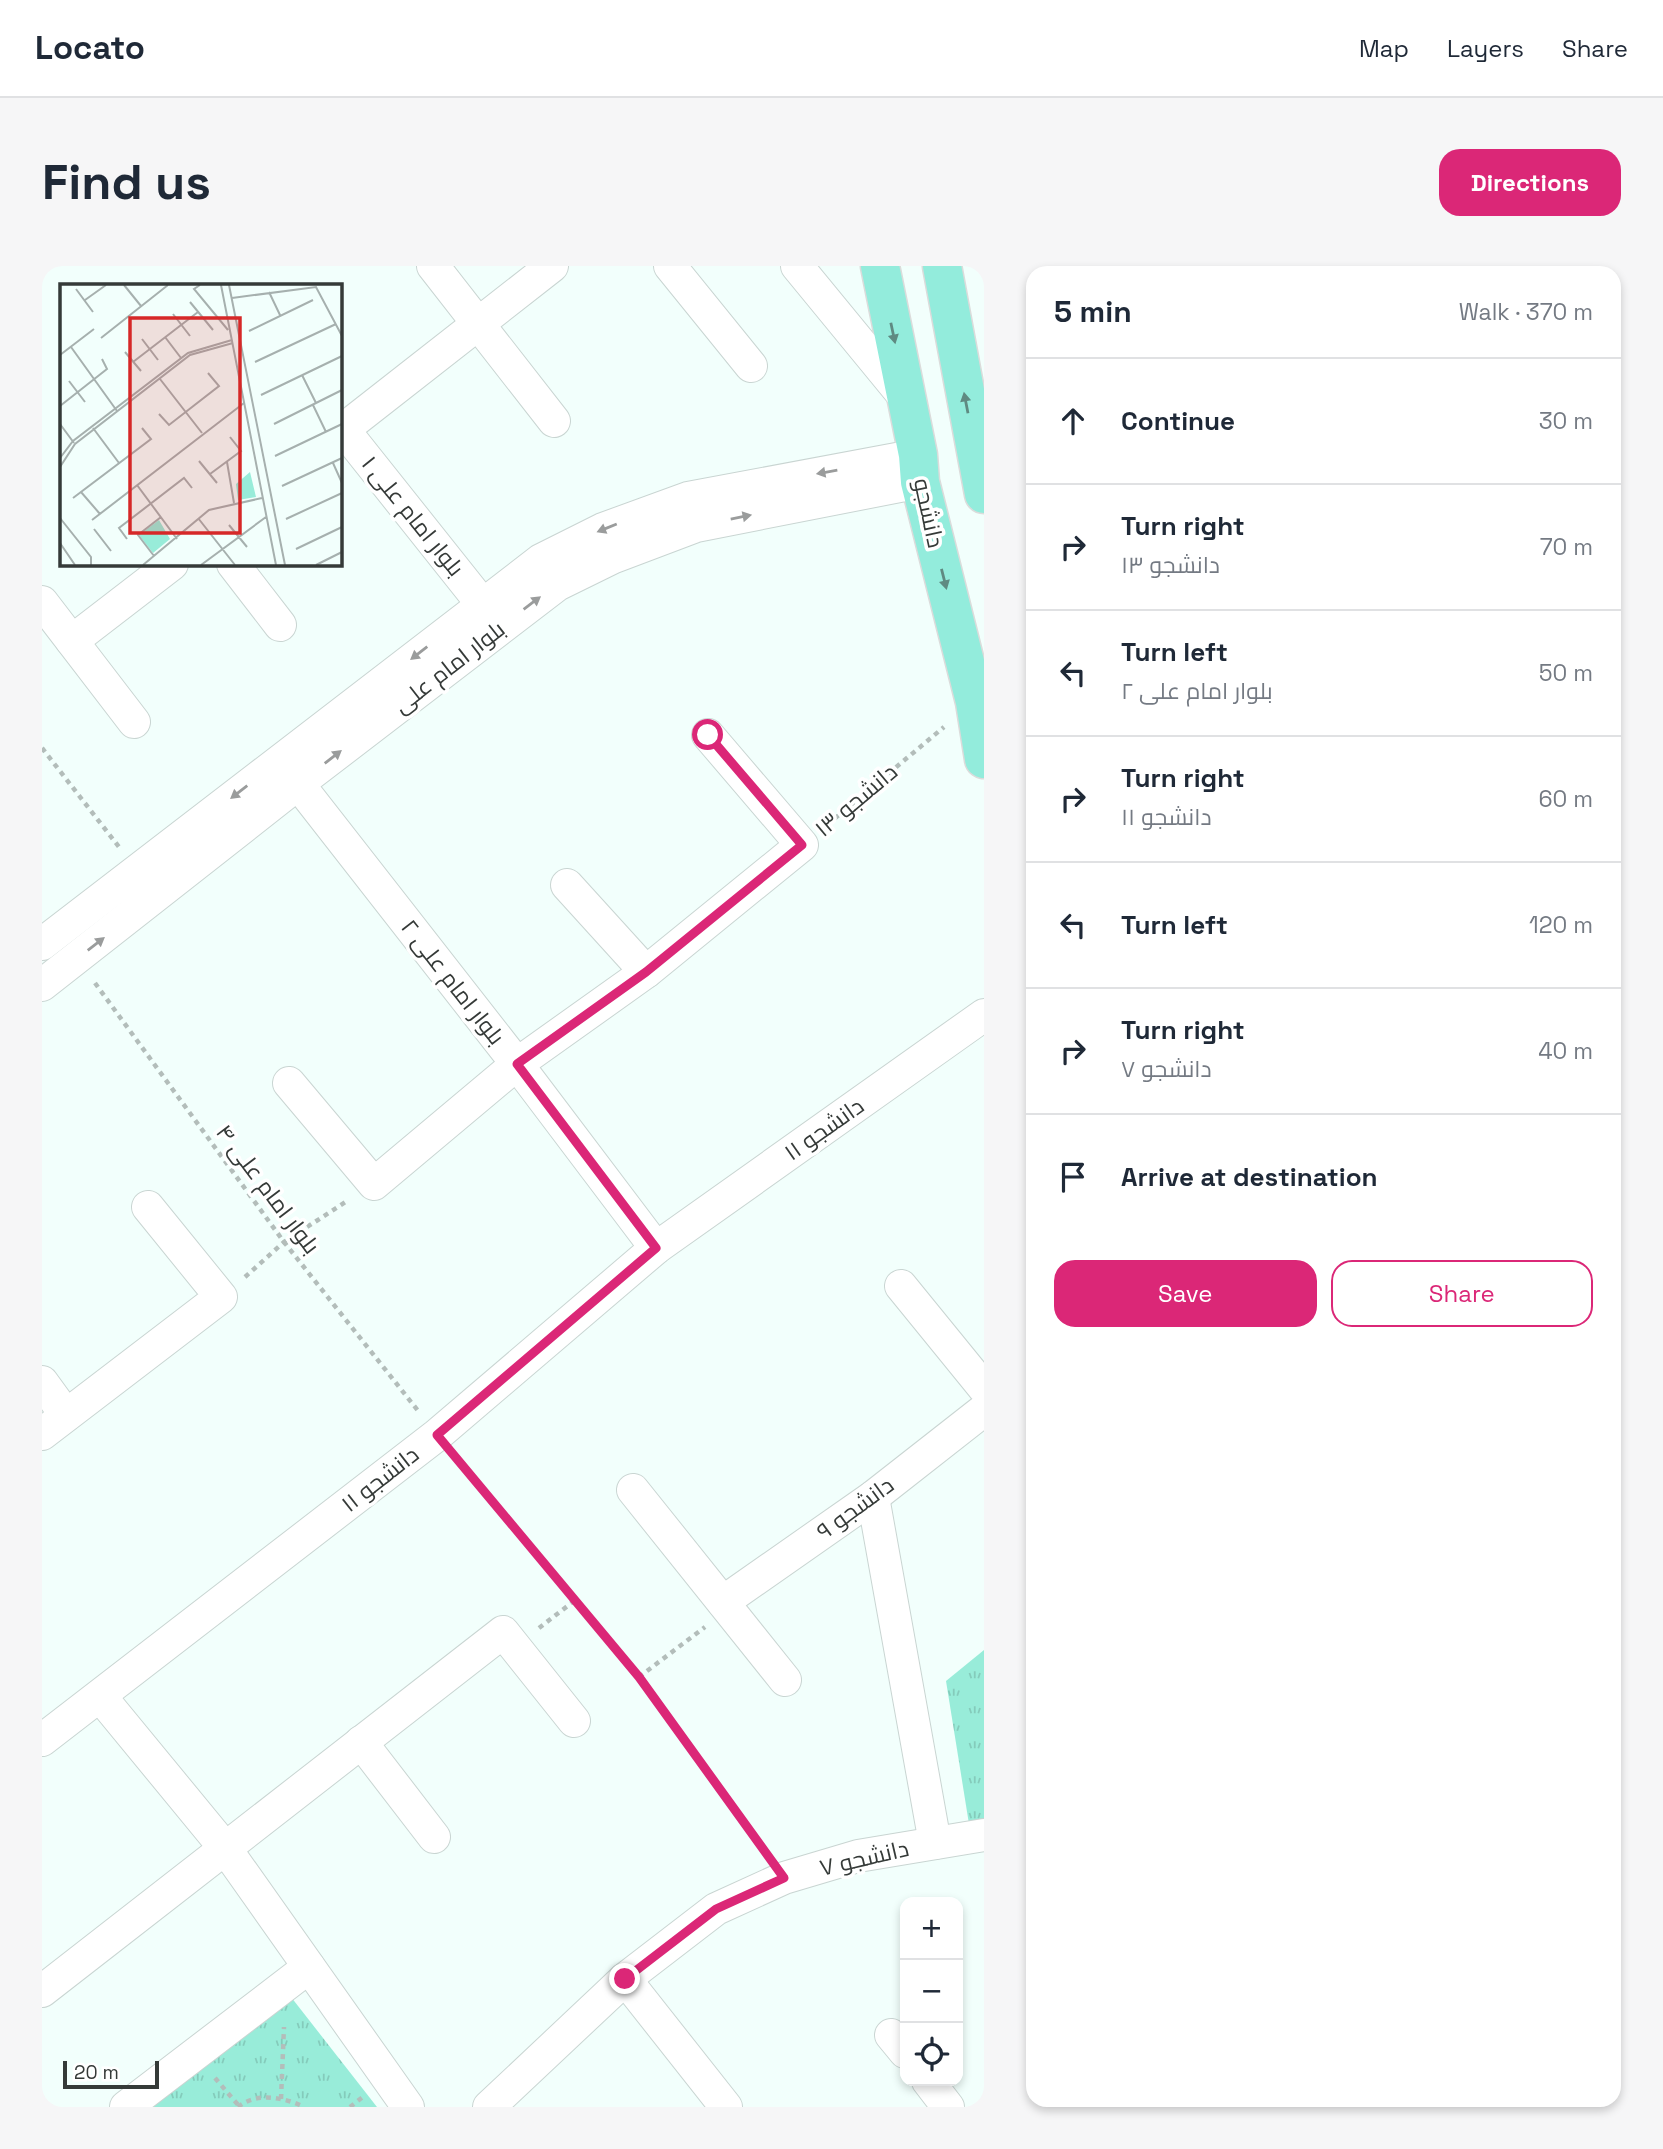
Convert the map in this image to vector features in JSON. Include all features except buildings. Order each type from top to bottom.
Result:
[{"type":"main road","name":"دانشجو","points":[[880,266],[919,469],[975,702],[984,759]]},
{"type":"main road","points":[[942,266],[984,494]]},
{"type":"street","points":[[433,266],[554,421]]},
{"type":"street","points":[[341,431],[552,266]]},
{"type":"street","points":[[670,266],[751,366]]},
{"type":"street","points":[[797,266],[907,400]]},
{"type":"street","name":"بلوار امام علی ۱","points":[[341,431],[492,615]]},
{"type":"street","name":"بلوار امام علی","points":[[42,985],[77,959],[289,772],[492,615],[541,560],[603,529],[688,498],[866,479],[919,469]]},
{"type":"street","points":[[72,641],[171,565]]},
{"type":"street","points":[[234,565],[280,625]]},
{"type":"street","points":[[42,602],[134,722]]},
{"type":"street","points":[[708,735],[802,845]]},
{"type":"street","name":"بلوار امام علی","points":[[42,944],[137,870],[289,772]]},
{"type":"street","name":"بلوار امام علی ۲","points":[[289,772],[517,1064],[656,1248]]},
{"type":"street","name":"دانشجو ۱۳","points":[[374,1184],[517,1064],[646,972],[802,845]]},
{"type":"street","points":[[567,885],[646,972]]},
{"type":"street","name":"دانشجو ۱۱","points":[[42,1740],[437,1435],[656,1248],[984,1015]]},
{"type":"street","points":[[289,1083],[374,1184]]},
{"type":"street","points":[[42,1382],[54,1424],[221,1297],[148,1207]]},
{"type":"street","points":[[901,1286],[984,1388]]},
{"type":"street","name":"دانشجو ۹","points":[[726,1606],[873,1497],[984,1410]]},
{"type":"street","points":[[632,1490],[786,1680]]},
{"type":"street","points":[[873,1497],[935,1843]]},
{"type":"street","points":[[42,1991],[503,1632],[574,1721]]},
{"type":"street","points":[[100,1696],[225,1848],[297,1976],[408,2107]]},
{"type":"street","points":[[361,1742],[434,1838]]},
{"type":"street","name":"دانشجو ۷","points":[[489,2107],[625,1979],[716,1909],[784,1878],[858,1856],[984,1835]]},
{"type":"street","points":[[126,2107],[297,1976]]},
{"type":"street","points":[[625,1979],[726,2107]]},
{"type":"street","points":[[932,2086],[948,2107]]},
{"type":"path","name":"دانشجو ۱۳","points":[[802,845],[975,702]]},
{"type":"path","points":[[42,748],[137,870]]},
{"type":"path","name":"بلوار امام علی ۴","points":[[77,959],[285,1242],[437,1435],[639,1677],[784,1878]]},
{"type":"path","points":[[221,1297],[285,1242],[374,1184]]},
{"type":"path","points":[[515,1646],[574,1601]]},
{"type":"path","points":[[639,1677],[726,1606]]},
{"type":"path","points":[[281,2099],[297,1976]]},
{"type":"path","points":[[238,2107],[246,2101],[264,2097],[281,2099],[304,2107]]},
{"type":"green space","points":[[984,1650],[984,1821],[969,1824],[946,1681]]},
{"type":"green space","points":[[291,1997],[377,2107],[148,2107]]},
{"type":"route","points":[[625,1979],[716,1909],[784,1878],[639,1677],[437,1435],[656,1248],[517,1064],[646,972],[802,845],[708,735]]}]
